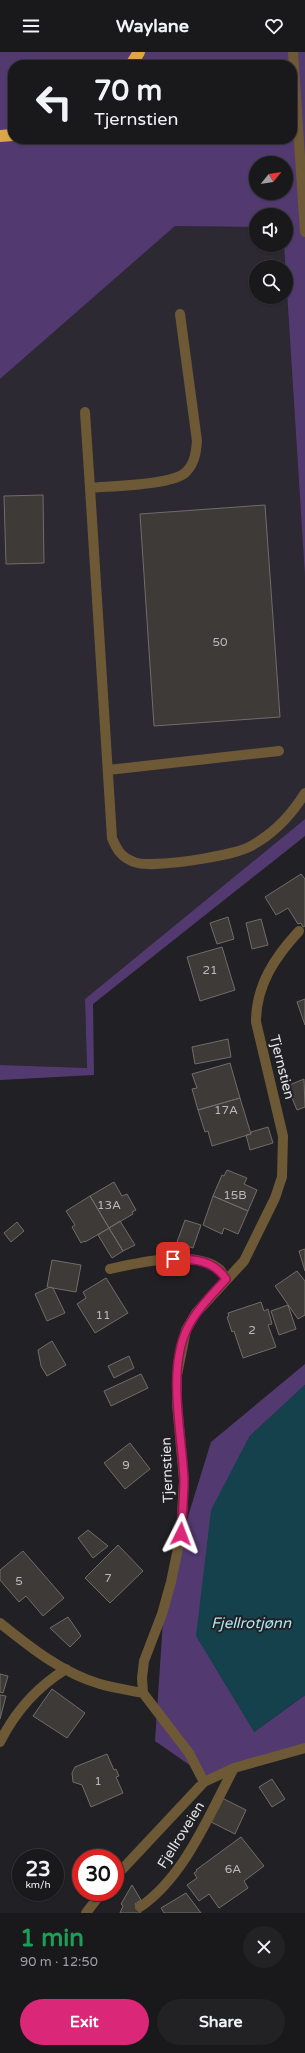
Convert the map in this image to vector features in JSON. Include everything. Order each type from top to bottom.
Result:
[{"type":"street","points":[[297,112],[305,232]]},
{"type":"street","points":[[90,488],[171,480],[186,472],[195,458],[197,441],[180,314]]},
{"type":"street","points":[[85,412],[112,838],[119,853],[135,863],[154,865],[236,854],[251,846],[284,820],[305,793]]},
{"type":"street","points":[[108,770],[279,751]]},
{"type":"street","name":"Tjernstien","points":[[143,1693],[144,1661],[162,1614],[181,1534],[184,1480],[177,1404],[177,1375],[180,1353],[186,1330],[196,1313],[244,1261],[275,1198],[282,1178],[284,1136],[256,1022],[256,1006],[262,985],[272,965],[281,951],[299,931]]},
{"type":"street","points":[[110,1269],[149,1260],[185,1259],[206,1262],[220,1269],[226,1279]]},
{"type":"street","points":[[0,1623],[37,1652],[66,1669],[99,1684],[143,1693],[189,1753],[204,1782]]},
{"type":"street","points":[[0,1742],[21,1708],[46,1682],[66,1669]]},
{"type":"street","name":"Fjellroveien","points":[[124,1867],[204,1782],[234,1768],[305,1748]]},
{"type":"street","name":"Fjellroveien","points":[[140,1907],[162,1890],[175,1873],[210,1817],[234,1768]]},
{"type":"street","points":[[86,1913],[95,1901]]},
{"type":"shaded area","points":[[0,52],[305,52],[305,577],[288,304],[293,304],[293,260],[285,260],[284,252],[293,252],[293,208],[249,208],[249,227],[175,226],[0,379]]},
{"type":"shaded area","points":[[175,226],[249,227],[249,252],[284,252],[285,260],[249,260],[249,304],[287,304],[305,577],[305,819],[85,999],[87,1068],[0,1065],[0,379]]},
{"type":"shaded area","points":[[305,819],[305,836],[93,1004],[94,1075],[0,1080],[0,1065],[87,1068],[85,999]]},
{"type":"shaded area","points":[[305,1364],[305,1385],[249,1437],[254,1732],[305,1695],[305,1748],[211,1780],[155,1741],[165,1591],[211,1442]]},
{"type":"water","name":"Fjellrotjønn","points":[[305,1385],[305,1695],[254,1732],[196,1636],[211,1510],[249,1437]]},
{"type":"building","points":[[43,495],[44,563],[6,564],[4,496]]},
{"type":"building","points":[[265,505],[280,717],[154,726],[140,514]]},
{"type":"building","points":[[301,874],[305,879],[305,926],[303,927],[301,923],[298,924],[288,908],[276,915],[265,897]]},
{"type":"building","points":[[228,917],[234,939],[217,944],[210,923]]},
{"type":"building","points":[[261,919],[268,945],[252,949],[246,923]]},
{"type":"building","points":[[222,947],[235,990],[200,1001],[187,957]]},
{"type":"building","points":[[305,999],[305,1025],[297,1002]]},
{"type":"building","points":[[228,1039],[231,1057],[195,1064],[192,1047]]},
{"type":"building","points":[[230,1063],[240,1098],[198,1110],[192,1089],[197,1088],[192,1074]]},
{"type":"building","points":[[304,1079],[305,1107],[297,1110],[287,1086]]},
{"type":"building","points":[[240,1098],[251,1134],[212,1146],[208,1131],[205,1132],[198,1110]]},
{"type":"building","points":[[268,1127],[273,1143],[250,1150],[246,1135]]},
{"type":"building","points":[[227,1170],[247,1178],[244,1184],[257,1190],[248,1211],[213,1196],[222,1175],[224,1176]]},
{"type":"building","points":[[114,1182],[122,1196],[127,1194],[136,1210],[132,1212],[133,1214],[109,1228],[90,1196]]},
{"type":"building","points":[[90,1196],[109,1228],[81,1243],[72,1227],[75,1225],[66,1211]]},
{"type":"building","points":[[213,1196],[248,1211],[238,1234],[224,1228],[222,1234],[203,1225]]},
{"type":"building","points":[[185,1220],[201,1225],[193,1248],[177,1242]]},
{"type":"building","points":[[120,1221],[135,1245],[123,1251],[109,1228]]},
{"type":"building","points":[[17,1222],[24,1231],[11,1242],[4,1233]]},
{"type":"building","points":[[109,1228],[123,1251],[112,1258],[98,1235]]},
{"type":"building","points":[[305,1249],[305,1271],[299,1251]]},
{"type":"building","points":[[52,1260],[81,1265],[76,1292],[47,1287]]},
{"type":"building","points":[[297,1271],[305,1281],[305,1315],[298,1319],[275,1286]]},
{"type":"building","points":[[106,1278],[128,1313],[95,1333],[77,1304],[86,1298],[83,1292]]},
{"type":"building","points":[[50,1287],[53,1288],[65,1313],[47,1321],[35,1294]]},
{"type":"building","points":[[261,1302],[264,1311],[268,1309],[272,1324],[268,1325],[276,1347],[243,1358],[234,1331],[232,1332],[227,1317],[229,1316],[228,1313]]},
{"type":"building","points":[[288,1305],[296,1329],[279,1335],[271,1311]]},
{"type":"building","points":[[52,1341],[66,1365],[47,1376],[41,1366],[38,1350]]},
{"type":"building","points":[[129,1356],[134,1368],[114,1378],[108,1366]]},
{"type":"building","points":[[141,1374],[148,1388],[111,1406],[104,1391]]},
{"type":"building","points":[[130,1443],[150,1469],[125,1489],[104,1463]]},
{"type":"building","points":[[88,1530],[108,1546],[93,1558],[78,1538]]},
{"type":"building","points":[[118,1545],[143,1571],[110,1603],[85,1578]]},
{"type":"building","points":[[23,1551],[64,1598],[43,1616],[26,1596],[19,1602],[0,1580],[0,1570]]},
{"type":"building","points":[[68,1617],[81,1636],[70,1647],[50,1628]]},
{"type":"building","points":[[0,1674],[8,1676],[3,1693],[0,1692]]},
{"type":"building","points":[[52,1689],[85,1713],[67,1738],[33,1716]]},
{"type":"building","points":[[0,1695],[6,1696],[0,1719]]},
{"type":"building","points":[[107,1754],[114,1770],[116,1769],[119,1776],[116,1777],[123,1793],[91,1807],[82,1785],[73,1782],[72,1773],[75,1767]]},
{"type":"building","points":[[272,1779],[285,1799],[272,1807],[259,1787]]},
{"type":"building","points":[[222,1798],[246,1810],[235,1834],[211,1822]]},
{"type":"building","points":[[241,1837],[264,1866],[244,1881],[248,1888],[219,1908],[209,1894],[199,1901],[187,1885],[197,1878],[194,1873]]},
{"type":"building","points":[[132,1885],[141,1900],[135,1904],[141,1913],[120,1913],[123,1906],[121,1904]]},
{"type":"building","points":[[186,1893],[201,1913],[164,1913],[161,1908]]},
{"type":"route","points":[[173,1259],[206,1262],[220,1269],[226,1279],[196,1313],[186,1330],[180,1353],[177,1375],[177,1404],[184,1480],[181,1534]]}]
